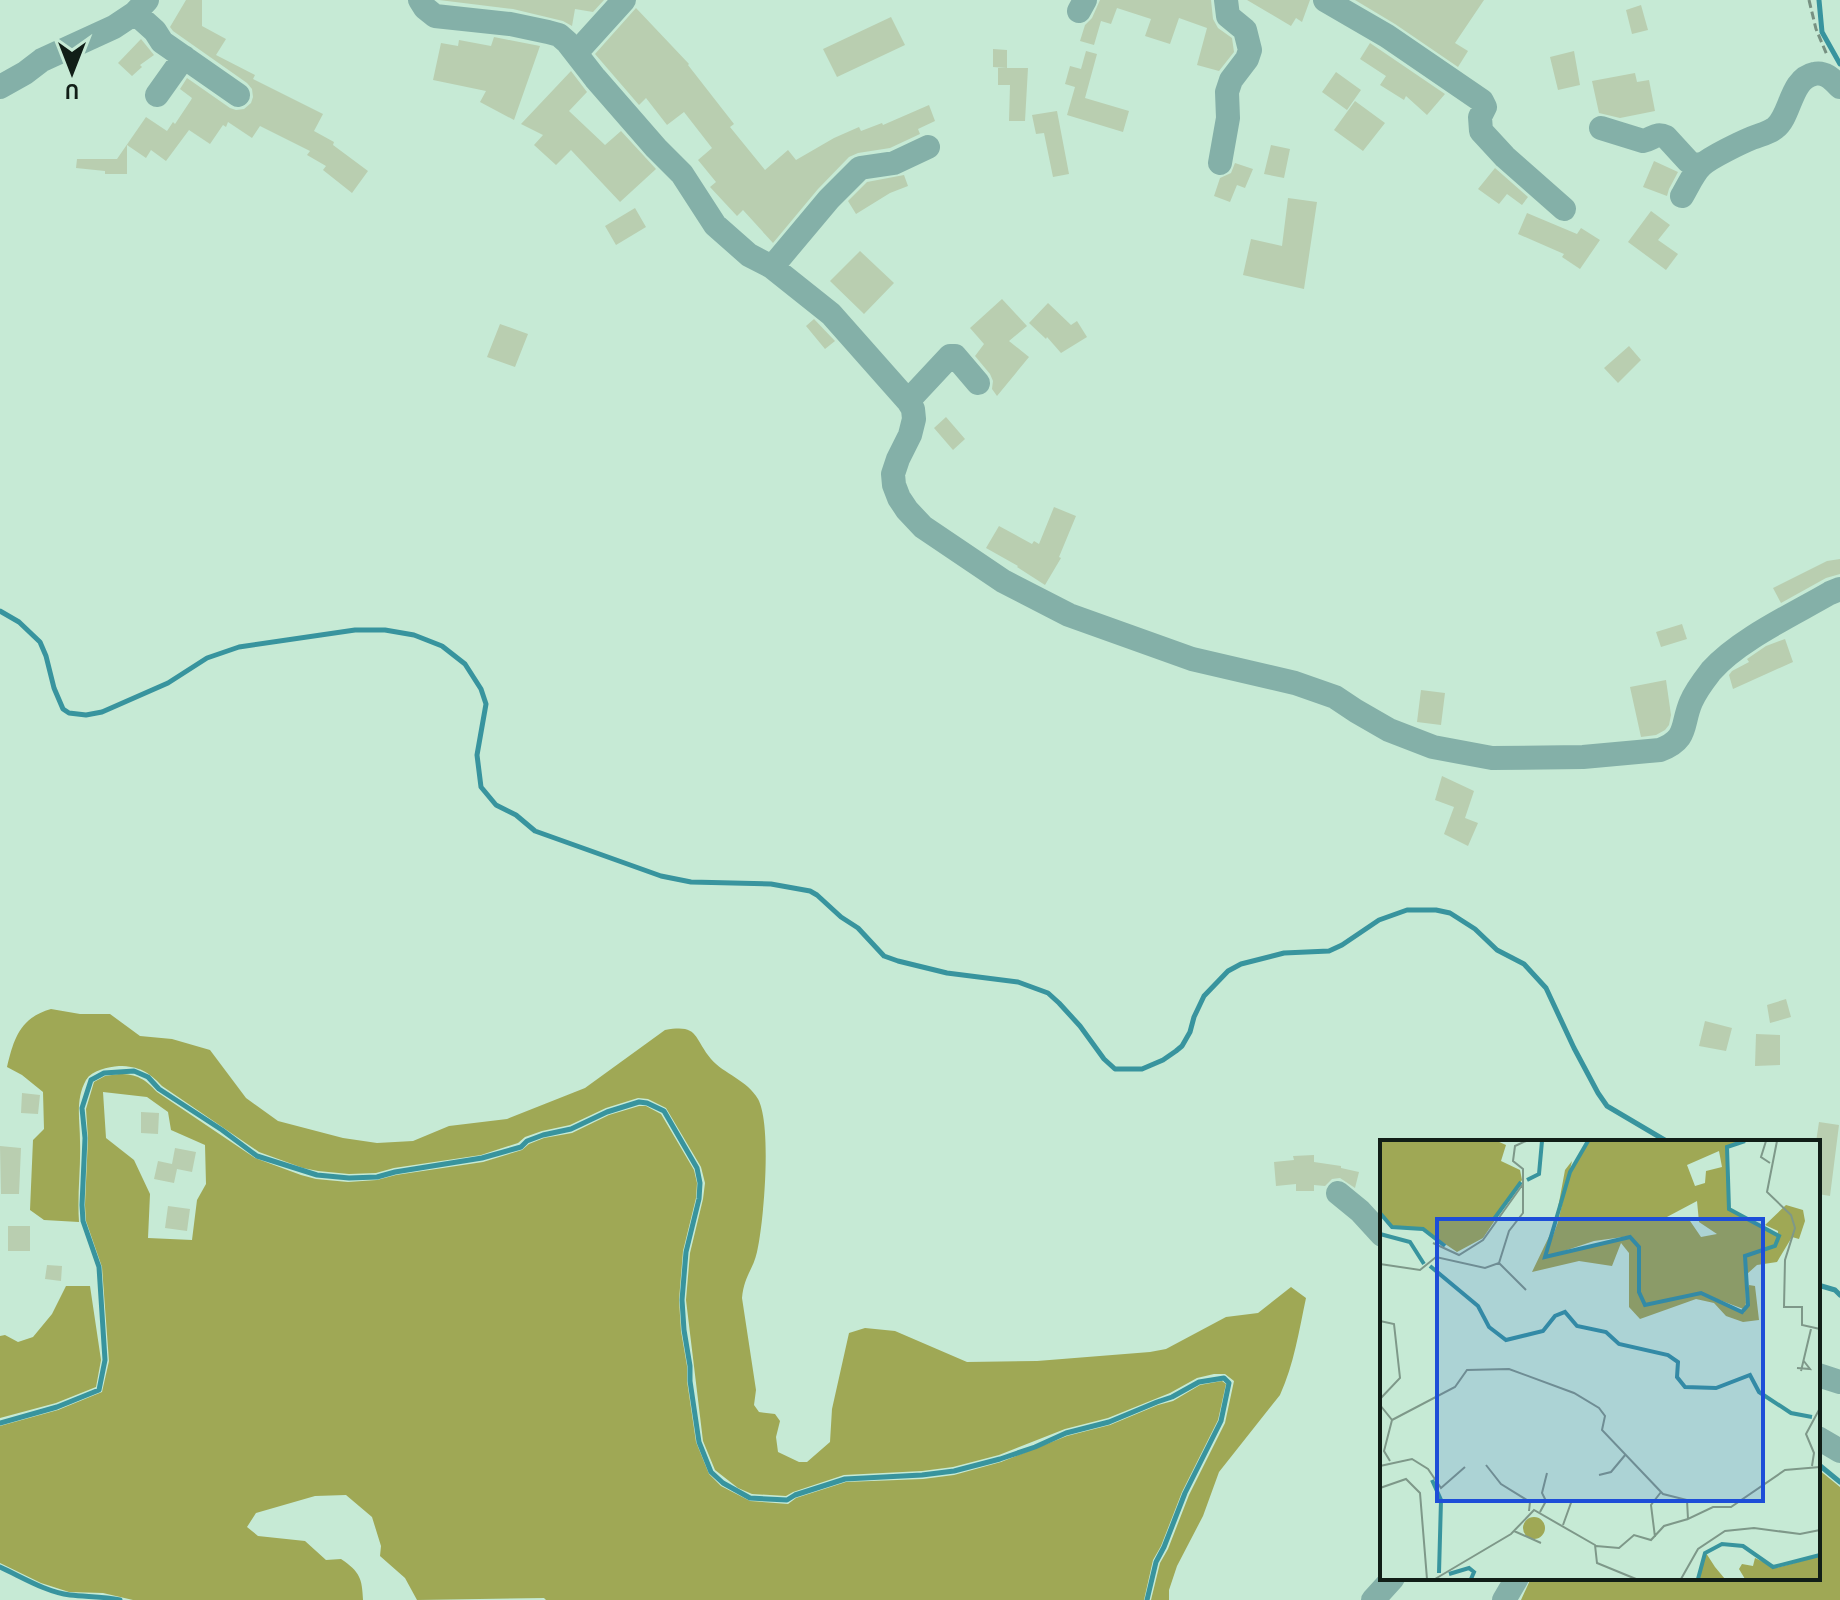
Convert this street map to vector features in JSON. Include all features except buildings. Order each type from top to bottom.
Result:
[{"type":"street","points":[[420,0],[435,16],[510,24],[559,35],[567,42],[636,125],[682,174],[715,225],[749,255],[772,267],[831,314],[908,401],[914,419],[893,474],[894,485],[899,498],[923,527],[992,573],[1069,615],[1192,659],[1295,683],[1335,697],[1389,730],[1433,747],[1492,758],[1583,757],[1660,750],[1671,745],[1682,734],[1696,692],[1723,659],[1738,646],[1840,589]]},
{"type":"street","points":[[576,53],[624,0]]},
{"type":"street","points":[[1220,163],[1228,118],[1227,92],[1250,50],[1245,30],[1228,16],[1226,0]]},
{"type":"street","points":[[1325,0],[1387,36],[1482,101],[1485,107],[1480,117],[1481,131],[1505,157],[1564,209]]},
{"type":"street","points":[[0,87],[42,60],[114,27],[141,6],[162,42],[238,95]]},
{"type":"street","points":[[157,95],[184,57]]},
{"type":"street","points":[[1682,196],[1702,165],[1775,128],[1806,77],[1822,73],[1840,87]]},
{"type":"street","points":[[1601,128],[1643,141],[1662,135],[1692,164],[1702,165]]},
{"type":"street","points":[[772,267],[829,199],[860,168],[894,163],[928,147]]},
{"type":"street","points":[[908,401],[950,356],[955,356],[978,383]]},
{"type":"street","points":[[1338,1193],[1380,1233]]},
{"type":"street","points":[[1820,1376],[1840,1382]]},
{"type":"street","points":[[1820,1439],[1840,1451]]},
{"type":"street","points":[[1373,1600],[1391,1580]]},
{"type":"street","points":[[1504,1600],[1516,1580]]},
{"type":"path","points":[[1809,0],[1816,29],[1831,62]]},
{"type":"green space","points":[[51,1009],[80,1014],[110,1014],[140,1036],[172,1039],[210,1050],[246,1098],[278,1121],[343,1138],[377,1143],[413,1141],[449,1126],[507,1119],[585,1088],[665,1030],[690,1031],[716,1064],[753,1092],[762,1112],[766,1151],[762,1219],[757,1252],[742,1298],[756,1390],[754,1405],[759,1412],[775,1414],[780,1421],[776,1437],[778,1452],[799,1462],[807,1462],[830,1442],[832,1409],[849,1333],[865,1328],[895,1331],[967,1362],[1037,1361],[1150,1352],[1166,1349],[1226,1317],[1258,1313],[1291,1287],[1306,1298],[1293,1359],[1280,1395],[1219,1472],[1203,1516],[1177,1566],[1169,1600],[1151,1600],[1160,1563],[1225,1423],[1234,1381],[1225,1374],[1197,1378],[1170,1393],[1108,1418],[1065,1429],[999,1455],[953,1467],[844,1475],[786,1496],[752,1494],[738,1488],[715,1470],[703,1441],[686,1300],[690,1253],[705,1183],[701,1167],[666,1108],[648,1099],[638,1098],[481,1155],[376,1173],[349,1174],[303,1168],[259,1152],[143,1071],[126,1066],[110,1067],[96,1071],[89,1077],[80,1095],[79,1222],[44,1220],[30,1210],[33,1140],[44,1129],[43,1092],[7,1067],[20,1030],[32,1018]]},
{"type":"green space","points":[[125,1074],[140,1078],[255,1158],[316,1179],[348,1182],[483,1162],[522,1150],[544,1138],[572,1133],[609,1115],[639,1106],[661,1114],[694,1170],[697,1183],[683,1251],[679,1300],[696,1442],[709,1474],[721,1486],[750,1501],[788,1504],[796,1498],[846,1482],[954,1475],[1001,1462],[1067,1436],[1110,1425],[1173,1401],[1200,1385],[1222,1381],[1226,1384],[1218,1420],[1153,1560],[1144,1600],[417,1600],[405,1578],[380,1556],[381,1546],[372,1517],[346,1495],[315,1496],[256,1513],[247,1527],[258,1536],[305,1541],[326,1560],[341,1559],[359,1576],[363,1600],[133,1600],[103,1593],[69,1592],[41,1583],[0,1563],[0,1426],[58,1410],[102,1392],[109,1361],[102,1267],[86,1221],[85,1205],[86,1109],[94,1082],[105,1076]],"holes":[[[103,1092],[147,1097],[168,1112],[171,1130],[205,1145],[206,1184],[197,1200],[192,1240],[148,1238],[150,1194],[134,1160],[106,1138]]]},
{"type":"green space","points":[[66,1286],[90,1286],[101,1360],[96,1387],[56,1403],[0,1418],[0,1336],[5,1335],[18,1342],[33,1337],[52,1314]]},
{"type":"green space","points":[[1820,1471],[1840,1487],[1840,1600],[1521,1600],[1530,1580],[1820,1580]]},
{"type":"waterway","points":[[1819,0],[1822,32],[1840,64]]},
{"type":"waterway","points":[[0,611],[19,622],[40,642],[63,709],[86,715],[102,712],[168,683],[207,658],[239,647],[355,630],[385,630],[414,635],[442,646],[465,664],[481,689],[486,704],[477,755],[481,787],[496,805],[516,815],[535,831],[661,876],[691,882],[771,884],[810,891],[858,928],[884,956],[947,973],[1018,982],[1048,993],[1115,1069],[1142,1069],[1176,1051],[1190,1032],[1204,996],[1228,971],[1241,964],[1284,953],[1329,951],[1379,920],[1407,910],[1450,913],[1475,929],[1497,950],[1524,964],[1546,988],[1574,1048],[1607,1106],[1665,1140]]},
{"type":"waterway","points":[[0,1423],[57,1407],[99,1390],[105,1360],[99,1267],[83,1221],[85,1138],[82,1108],[91,1080],[104,1073],[134,1071],[148,1077],[159,1089],[257,1156],[317,1175],[349,1178],[377,1177],[482,1158],[521,1147],[543,1135],[571,1129],[607,1112],[639,1102],[647,1103],[664,1111],[697,1168],[700,1183],[686,1252],[682,1300],[699,1442],[711,1472],[723,1483],[750,1498],[787,1500],[845,1479],[954,1471],[1000,1459],[1066,1433],[1109,1422],[1172,1397],[1199,1382],[1224,1378],[1229,1383],[1221,1421],[1185,1493],[1156,1562],[1147,1600]]},
{"type":"waterway","points":[[1820,1286],[1840,1295]]},
{"type":"waterway","points":[[1820,1466],[1840,1482]]},
{"type":"waterway","points":[[0,1567],[61,1593],[120,1600]]}]
